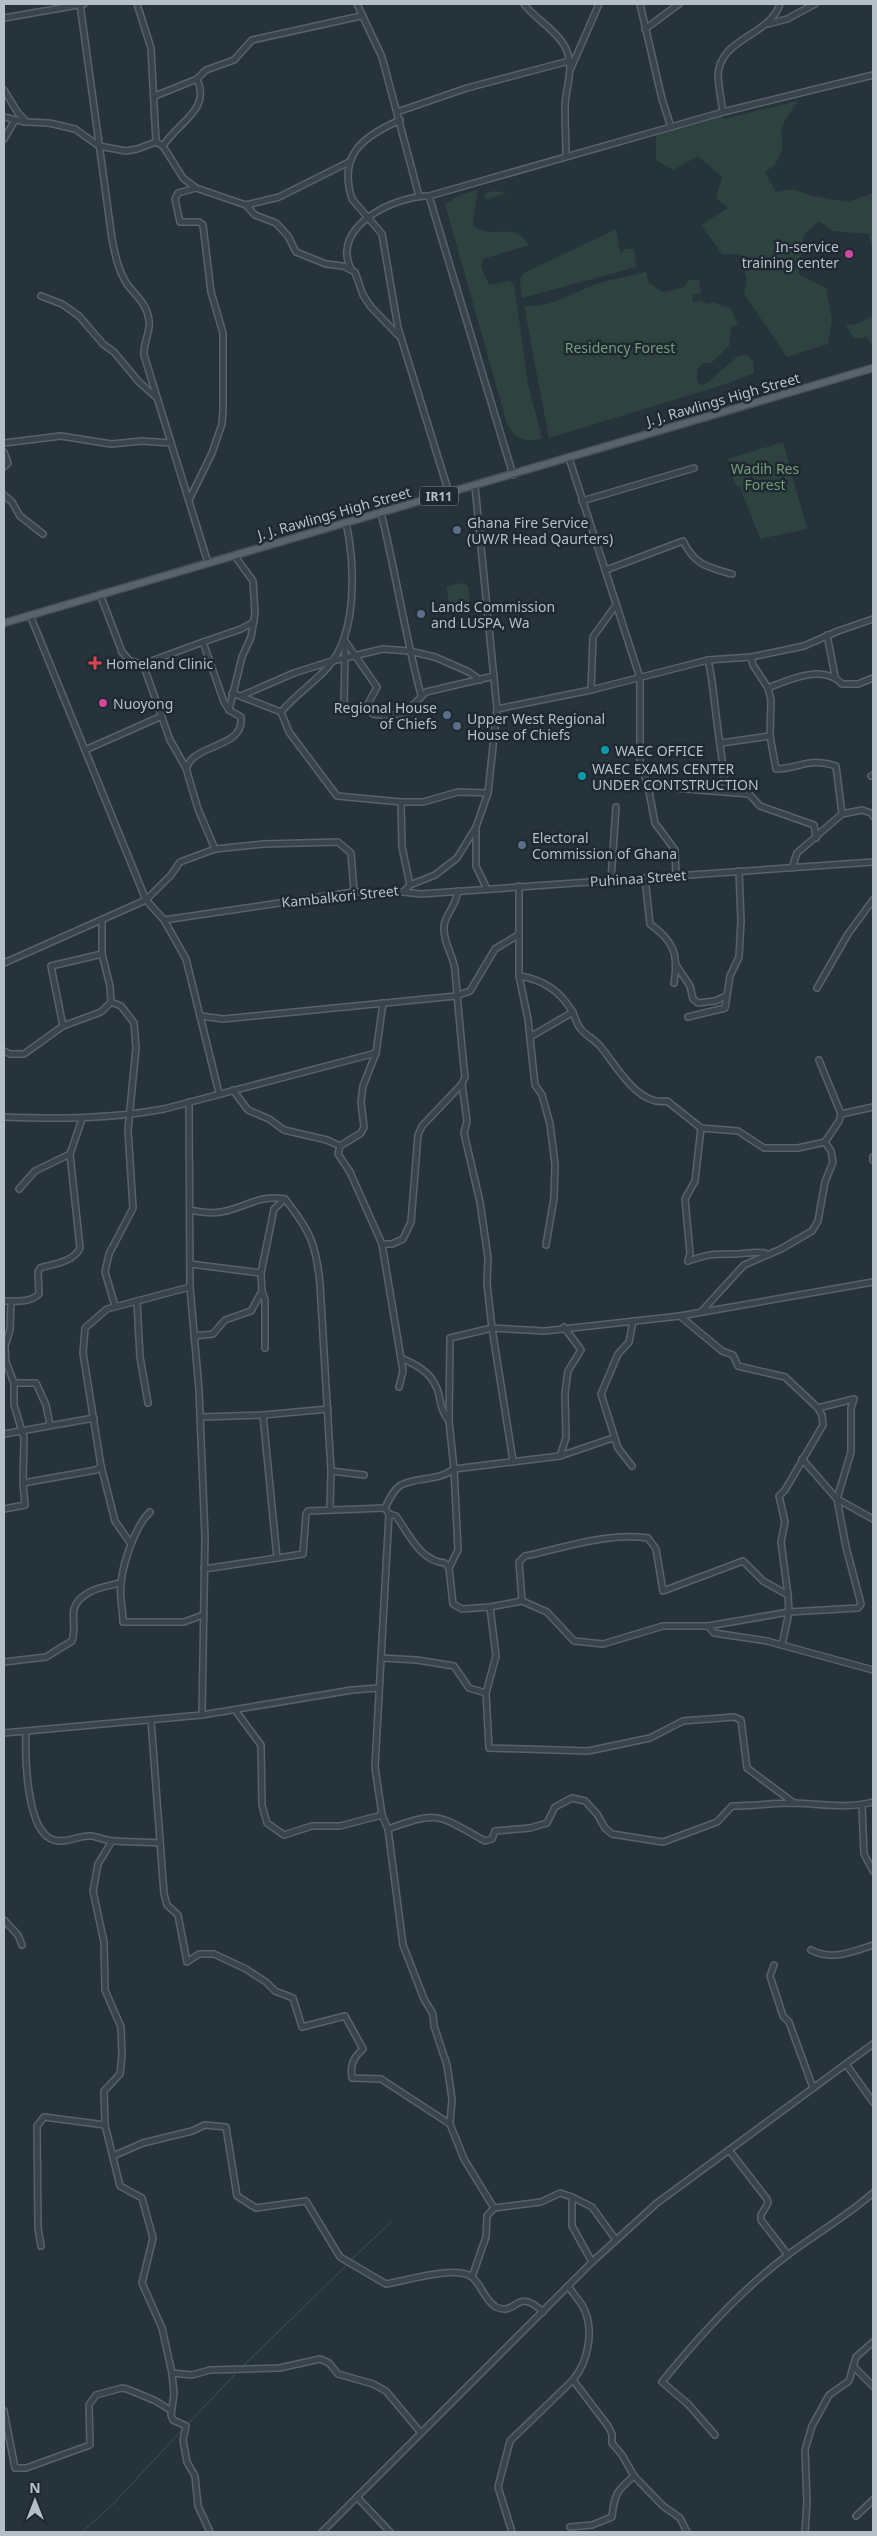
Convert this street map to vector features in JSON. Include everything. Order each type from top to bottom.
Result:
[{"type":"main road","name":"J. J. Rawlings High Street","points":[[4,623],[873,368]]},
{"type":"street","points":[[4,18],[81,4],[112,239],[120,270],[128,284],[139,296],[150,322],[144,344],[144,355],[208,563]]},
{"type":"street","points":[[136,4],[151,48],[156,142]]},
{"type":"street","points":[[357,4],[382,57],[419,196]]},
{"type":"street","points":[[524,4],[564,44],[569,61],[570,78]]},
{"type":"street","points":[[566,156],[565,103],[572,63],[599,4]]},
{"type":"street","points":[[640,4],[662,99],[671,126]]},
{"type":"street","points":[[645,29],[679,4]]},
{"type":"street","points":[[723,112],[718,76],[726,53],[737,43],[767,24],[777,12],[780,4]]},
{"type":"street","points":[[767,24],[787,19],[808,5],[815,4]]},
{"type":"street","points":[[155,96],[197,79],[206,70],[234,60],[252,40],[362,16]]},
{"type":"street","points":[[398,112],[467,88],[569,61]]},
{"type":"street","points":[[400,337],[371,307],[363,294],[358,277],[345,258],[346,246],[352,233],[376,211],[419,196],[428,196],[671,126],[873,75]]},
{"type":"street","points":[[163,146],[200,103],[202,90],[197,79]]},
{"type":"street","points":[[4,90],[18,113],[27,122]]},
{"type":"street","points":[[4,117],[27,122],[49,123],[75,129],[99,146],[132,150],[156,142],[163,146],[175,168],[196,188],[246,205],[255,214],[276,223],[288,236],[296,252],[321,262],[351,269]]},
{"type":"street","points":[[4,139],[15,120]]},
{"type":"street","points":[[400,120],[356,147],[349,162],[352,199],[382,234],[400,337],[449,493]]},
{"type":"street","points":[[246,205],[280,197],[349,162]]},
{"type":"street","points":[[189,500],[212,452],[222,424],[223,410],[222,333],[211,292],[204,225],[199,222],[180,222],[175,199],[178,193],[196,188]]},
{"type":"street","points":[[428,196],[513,475]]},
{"type":"street","points":[[41,296],[62,304],[79,316],[103,344],[114,352],[139,382],[158,398]]},
{"type":"street","points":[[4,443],[61,436],[111,444],[142,441],[171,443]]},
{"type":"street","points":[[4,452],[8,463],[4,467]]},
{"type":"street","points":[[569,458],[640,678],[640,762],[648,786],[655,822],[675,850],[676,876]]},
{"type":"street","points":[[582,501],[694,468]]},
{"type":"street","name":"Kambalkori Street","points":[[164,920],[354,892],[402,892],[410,885],[435,875],[457,858],[476,827],[488,793],[497,709],[482,576],[475,486]]},
{"type":"street","points":[[4,495],[12,502],[20,516],[43,534]]},
{"type":"street","points":[[381,512],[404,612],[409,651],[421,695]]},
{"type":"street","points":[[344,711],[345,629],[353,600],[351,584],[352,548],[346,522]]},
{"type":"street","points":[[606,570],[683,541],[694,560],[700,564],[732,574]]},
{"type":"street","points":[[229,710],[242,657],[251,637],[254,622],[254,581],[234,555]]},
{"type":"street","points":[[100,594],[122,652],[130,661],[142,664],[241,629],[254,622]]},
{"type":"street","points":[[591,690],[593,637],[616,605]]},
{"type":"street","points":[[30,615],[146,900],[164,920],[186,959],[219,1093]]},
{"type":"street","points":[[497,709],[591,690],[708,660],[751,657],[804,646],[873,619]]},
{"type":"street","points":[[827,636],[836,676],[842,684],[858,684],[873,678]]},
{"type":"street","points":[[345,641],[377,687],[368,704],[373,714],[387,716],[405,713],[414,706],[421,695],[494,676]]},
{"type":"street","points":[[281,712],[293,697],[332,661],[345,641]]},
{"type":"street","points":[[186,768],[192,758],[221,744],[239,732],[242,726],[241,717],[229,710],[203,642]]},
{"type":"street","points":[[241,696],[294,673],[332,661],[383,649],[409,651],[435,657],[474,674],[480,680]]},
{"type":"street","points":[[751,657],[768,688],[771,700],[770,736],[776,769],[792,768],[808,762],[824,762],[836,766],[842,814]]},
{"type":"street","points":[[708,660],[713,679],[714,704],[721,743],[726,791]]},
{"type":"street","points":[[142,664],[170,740],[186,768],[198,809],[215,849]]},
{"type":"street","points":[[768,688],[823,673],[836,676]]},
{"type":"street","points":[[864,681],[873,684]]},
{"type":"street","points":[[232,693],[281,712],[289,732],[337,796],[401,802],[423,802],[458,792],[488,793]]},
{"type":"street","points":[[84,750],[162,716]]},
{"type":"street","points":[[721,743],[770,736]]},
{"type":"street","points":[[648,786],[748,794],[760,806],[814,825],[816,838]]},
{"type":"street","points":[[401,802],[402,847],[410,885]]},
{"type":"street","points":[[611,880],[616,807]]},
{"type":"street","points":[[792,868],[797,853],[842,814],[862,810],[871,812],[873,816]]},
{"type":"street","points":[[476,827],[476,866],[486,889]]},
{"type":"street","points":[[4,963],[146,900],[171,875],[180,862],[215,849],[273,843],[338,842],[351,853],[354,892]]},
{"type":"street","name":"Puhinaa Street","points":[[402,892],[422,894],[873,862]]},
{"type":"street","points":[[688,1017],[725,1008],[730,976],[739,957],[741,920],[739,871]]},
{"type":"street","points":[[645,878],[650,924],[664,934],[672,943],[675,965],[674,984]]},
{"type":"street","points":[[519,886],[518,935],[520,976],[530,1037],[535,1084],[542,1095],[550,1124],[555,1164],[554,1198],[546,1244]]},
{"type":"street","points":[[382,1244],[392,1244],[403,1239],[411,1222],[418,1135],[422,1126],[462,1084],[465,1077],[456,996],[455,968],[444,943],[444,924],[457,902],[458,891]]},
{"type":"street","points":[[817,988],[848,934],[873,900]]},
{"type":"street","points":[[4,1051],[24,1054],[63,1026],[101,1012],[111,1002],[110,986],[102,954],[102,920]]},
{"type":"street","points":[[201,1016],[223,1019],[456,996],[470,991],[495,950],[518,935]]},
{"type":"street","points":[[63,1026],[51,966],[102,954]]},
{"type":"street","points":[[675,965],[690,986],[694,999],[698,1003],[714,1001],[726,996]]},
{"type":"street","points":[[520,976],[537,979],[563,998],[573,1012],[580,1028],[598,1044],[631,1084],[647,1099],[658,1103],[667,1101],[701,1128],[738,1131],[764,1148],[798,1148],[825,1142],[839,1121],[841,1114],[819,1060]]},
{"type":"street","points":[[111,1002],[121,1006],[134,1023],[136,1048],[129,1115],[128,1160],[133,1182],[133,1208],[109,1254],[105,1272],[116,1306]]},
{"type":"street","points":[[383,1003],[376,1054],[363,1086],[361,1102],[364,1128],[361,1133],[340,1146],[338,1154],[340,1160],[350,1172],[382,1244],[403,1371],[399,1387]]},
{"type":"street","points":[[530,1037],[573,1012]]},
{"type":"street","points":[[4,1117],[82,1118],[129,1115],[189,1102],[376,1054]]},
{"type":"street","points":[[462,1084],[467,1121],[464,1133],[465,1142],[480,1202],[488,1258],[492,1328],[513,1461]]},
{"type":"street","points":[[233,1090],[248,1110],[269,1119],[284,1130],[327,1140],[340,1146]]},
{"type":"street","points":[[189,1102],[190,1287],[201,1417],[205,1537],[202,1715]]},
{"type":"street","points":[[841,1114],[873,1107]]},
{"type":"street","points":[[4,1301],[28,1300],[35,1297],[39,1294],[38,1272],[40,1268],[66,1260],[78,1253],[80,1248],[70,1154],[82,1118]]},
{"type":"street","points":[[701,1128],[695,1181],[684,1199],[690,1253],[688,1261],[712,1252],[735,1254],[754,1251],[767,1254]]},
{"type":"street","points":[[700,1312],[744,1265],[781,1249],[812,1230],[818,1221],[825,1182],[833,1162],[831,1151],[825,1142]]},
{"type":"street","points":[[19,1189],[35,1170],[70,1154]]},
{"type":"street","points":[[190,1210],[222,1212],[260,1198],[286,1199]]},
{"type":"street","points":[[265,1348],[264,1300],[261,1273],[274,1209],[286,1199]]},
{"type":"street","points":[[286,1199],[308,1229],[316,1253],[328,1409],[331,1471],[330,1509]]},
{"type":"street","points":[[190,1264],[261,1273]]},
{"type":"street","points":[[448,1568],[458,1550],[454,1469],[448,1421],[450,1338],[492,1328],[545,1331],[564,1327],[680,1316],[873,1282]]},
{"type":"street","points":[[131,1544],[115,1522],[101,1466],[83,1352],[85,1328],[107,1309],[190,1287]]},
{"type":"street","points":[[194,1336],[213,1334],[225,1320],[251,1311],[262,1291]]},
{"type":"street","points":[[4,1508],[25,1505],[23,1483],[24,1438],[14,1405],[14,1384],[6,1362],[5,1346],[10,1330],[11,1301]]},
{"type":"street","points":[[137,1301],[140,1357],[148,1403]]},
{"type":"street","points":[[680,1316],[722,1351],[733,1355],[738,1366],[785,1377],[818,1408],[822,1415],[822,1425],[785,1490],[779,1496],[785,1522],[781,1542],[789,1612],[782,1644]]},
{"type":"street","points":[[632,1466],[613,1438],[601,1394],[618,1354],[629,1342],[633,1321]]},
{"type":"street","points":[[560,1456],[566,1438],[565,1393],[568,1371],[580,1350],[564,1327]]},
{"type":"street","points":[[401,1358],[415,1364],[433,1378],[442,1413],[448,1421]]},
{"type":"street","points":[[14,1384],[36,1383],[46,1405],[50,1425]]},
{"type":"street","points":[[389,1514],[396,1516],[422,1553],[434,1562],[445,1563],[448,1568],[453,1604],[462,1609],[490,1607],[522,1600],[547,1612],[574,1641],[602,1644],[663,1626],[708,1626],[789,1612],[858,1608],[861,1604],[846,1547],[837,1499],[851,1452],[851,1408],[854,1399],[818,1408]]},
{"type":"street","points":[[201,1417],[264,1415],[328,1409]]},
{"type":"street","points":[[264,1415],[277,1558]]},
{"type":"street","points":[[4,1434],[94,1418]]},
{"type":"street","points":[[385,1508],[392,1494],[402,1485],[444,1476],[454,1469],[560,1456],[613,1438]]},
{"type":"street","points":[[802,1459],[837,1499],[873,1519]]},
{"type":"street","points":[[23,1483],[96,1470],[101,1466]]},
{"type":"street","points":[[331,1471],[364,1475]]},
{"type":"street","points":[[204,1568],[303,1554],[306,1514],[308,1512],[330,1509],[385,1508]]},
{"type":"street","points":[[385,1508],[389,1514],[376,1767],[382,1815],[388,1829],[403,1945],[424,2000],[433,2014],[434,2026],[447,2065],[452,2099],[450,2124],[464,2159],[494,2208]]},
{"type":"street","points":[[150,1512],[143,1519],[131,1544],[120,1583],[123,1622],[184,1622],[203,1615]]},
{"type":"street","points":[[522,1600],[519,1562],[525,1556],[598,1541],[636,1536],[648,1538],[656,1549],[663,1592],[743,1561],[763,1581],[788,1595]]},
{"type":"street","points":[[4,1662],[46,1658],[72,1641],[76,1628],[74,1610],[79,1601],[91,1590],[120,1583]]},
{"type":"street","points":[[490,1607],[496,1656],[486,1693],[489,1748],[588,1751],[650,1738],[683,1721],[734,1717],[741,1720],[747,1768],[794,1803]]},
{"type":"street","points":[[708,1626],[714,1633],[782,1644],[873,1670]]},
{"type":"street","points":[[381,1658],[418,1660],[454,1666],[469,1688],[486,1693]]},
{"type":"street","points":[[4,1733],[202,1715],[352,1690],[379,1688]]},
{"type":"street","points":[[235,1710],[261,1745],[262,1806],[267,1823],[284,1835],[312,1826],[340,1826],[382,1815]]},
{"type":"street","points":[[152,1720],[164,1894],[167,1905],[178,1915],[187,1962],[199,1954],[214,1954],[246,1969],[266,1982],[275,1991],[293,1998],[302,2027],[345,2016],[363,2049],[354,2056],[352,2078],[381,2079],[450,2124]]},
{"type":"street","points":[[26,1731],[30,1793],[40,1830],[52,1840],[63,1842],[92,1836],[112,1841],[160,1843]]},
{"type":"street","points":[[388,1829],[433,1816],[442,1817],[485,1841],[492,1839],[495,1832],[530,1828],[547,1823],[555,1807],[572,1798],[584,1801],[597,1814],[605,1828],[612,1834],[663,1842],[717,1822],[732,1806],[794,1803],[828,1806],[862,1805],[873,1802]]},
{"type":"street","points":[[862,1805],[864,1854],[873,1871]]},
{"type":"street","points":[[112,1841],[98,1864],[93,1891],[104,1942],[105,1990],[121,2027],[122,2055],[120,2074],[104,2091],[105,2125],[120,2186],[142,2198],[153,2238],[142,2283],[162,2328],[172,2373],[174,2394],[170,2410],[173,2420],[186,2426],[183,2440],[187,2462],[195,2476],[198,2506],[210,2532]]},
{"type":"street","points":[[4,1920],[18,1935],[22,1945]]},
{"type":"street","points":[[811,1950],[822,1956],[844,1955],[873,1945]]},
{"type":"street","points":[[774,1965],[770,1976],[783,2016],[789,2022],[813,2088]]},
{"type":"street","points":[[322,2532],[592,2262],[657,2202],[873,2044]]},
{"type":"street","points":[[846,2064],[873,2102]]},
{"type":"street","points":[[41,2246],[38,2228],[37,2126],[44,2117],[105,2125]]},
{"type":"street","points":[[113,2156],[143,2143],[192,2131],[205,2125],[226,2127],[237,2196],[256,2208],[306,2201],[340,2257],[386,2284],[421,2276],[457,2273],[472,2277],[486,2298],[497,2307],[508,2309],[524,2301],[533,2302],[544,2312]]},
{"type":"street","points":[[729,2150],[767,2199],[768,2203],[761,2215],[761,2220],[788,2254]]},
{"type":"street","points":[[472,2277],[486,2237],[487,2216],[494,2208],[541,2202],[560,2193],[572,2196],[592,2208],[616,2240]]},
{"type":"street","points":[[715,2435],[688,2404],[662,2382],[720,2314],[788,2254],[848,2216],[873,2193]]},
{"type":"street","points":[[572,2196],[572,2226],[592,2262]]},
{"type":"street","points":[[512,2532],[498,2486],[510,2441],[573,2380],[581,2371],[585,2359],[588,2324],[583,2307],[568,2286]]},
{"type":"street","points":[[805,2532],[807,2502],[805,2450],[812,2426],[829,2395],[849,2381],[856,2357],[873,2342]]},
{"type":"street","points":[[172,2373],[192,2375],[210,2370],[279,2368],[320,2359],[329,2363],[338,2374],[373,2384],[386,2391],[420,2433]]},
{"type":"street","points":[[853,2366],[873,2386]]},
{"type":"street","points":[[573,2380],[608,2426],[612,2434],[612,2443],[622,2455],[634,2476],[663,2506],[680,2518],[687,2532]]},
{"type":"street","points":[[4,2411],[15,2468],[26,2468],[90,2445],[89,2404],[96,2395],[127,2389],[156,2401],[170,2410]]},
{"type":"street","points":[[570,2527],[592,2525],[612,2517],[613,2498],[622,2486],[634,2476]]},
{"type":"street","points":[[357,2497],[390,2532]]},
{"type":"street","points":[[856,2516],[873,2500]]},
{"type":"green space","points":[[798,101],[785,120],[781,132],[783,148],[775,165],[765,172],[776,192],[793,189],[809,195],[847,202],[873,193],[873,253],[869,234],[833,231],[819,221],[804,235],[798,274],[826,288],[832,319],[828,344],[787,357],[744,294],[747,282],[741,254],[722,254],[701,225],[728,208],[716,198],[722,177],[698,156],[673,170],[656,160],[656,135],[722,115],[724,119]]},
{"type":"green space","points":[[478,190],[473,219],[475,227],[490,232],[517,233],[529,245],[483,259],[481,267],[489,285],[509,281],[514,284],[528,384],[542,439],[521,439],[514,434],[507,424],[445,204],[462,194]]},
{"type":"green space","points":[[495,191],[507,193],[487,199],[484,198],[485,193]]},
{"type":"green space","points":[[616,229],[620,254],[625,249],[634,249],[636,267],[522,298],[520,280],[524,273]]},
{"type":"green space","name":"Residency Forest","points":[[646,272],[649,283],[662,292],[683,288],[689,280],[699,280],[701,293],[692,294],[693,303],[699,300],[708,304],[715,302],[723,307],[730,307],[738,324],[731,327],[729,346],[711,363],[704,363],[697,369],[697,382],[702,385],[707,383],[738,356],[747,355],[753,361],[754,373],[723,385],[549,438],[524,306],[543,305],[597,284]]},
{"type":"green space","points":[[873,316],[873,346],[867,337],[854,339],[846,325],[857,324]]},
{"type":"green space","name":"Wadih Res Forest","points":[[783,442],[807,529],[760,539],[740,487],[735,484],[728,459]]},
{"type":"green space","points":[[462,583],[468,586],[470,606],[451,611],[446,587]]},
{"type":"waterway","points":[[351,2260],[392,2221]]},
{"type":"waterway","points":[[242,2367],[349,2263]]},
{"type":"waterway","points":[[187,2425],[238,2371]]},
{"type":"waterway","points":[[82,2532],[113,2504],[183,2429]]},
{"type":"place","name":"In-service training center","points":[[849,254]]},
{"type":"place","name":"Ghana Fire Service (UW/R Head Qaurters)","points":[[457,530]]},
{"type":"place","name":"Lands Commission and LUSPA, Wa","points":[[421,614]]},
{"type":"place","name":"Homeland Clinic","points":[[95,663]]},
{"type":"place","name":"Nuoyong","points":[[103,703]]},
{"type":"place","name":"Regional House of Chiefs","points":[[447,715]]},
{"type":"place","name":"Upper West Regional House of Chiefs","points":[[457,726]]},
{"type":"place","name":"WAEC OFFICE","points":[[605,750]]},
{"type":"place","name":"WAEC EXAMS CENTER UNDER CONTSTRUCTION","points":[[582,776]]},
{"type":"place","name":"Electoral Commission of Ghana","points":[[522,845]]}]
